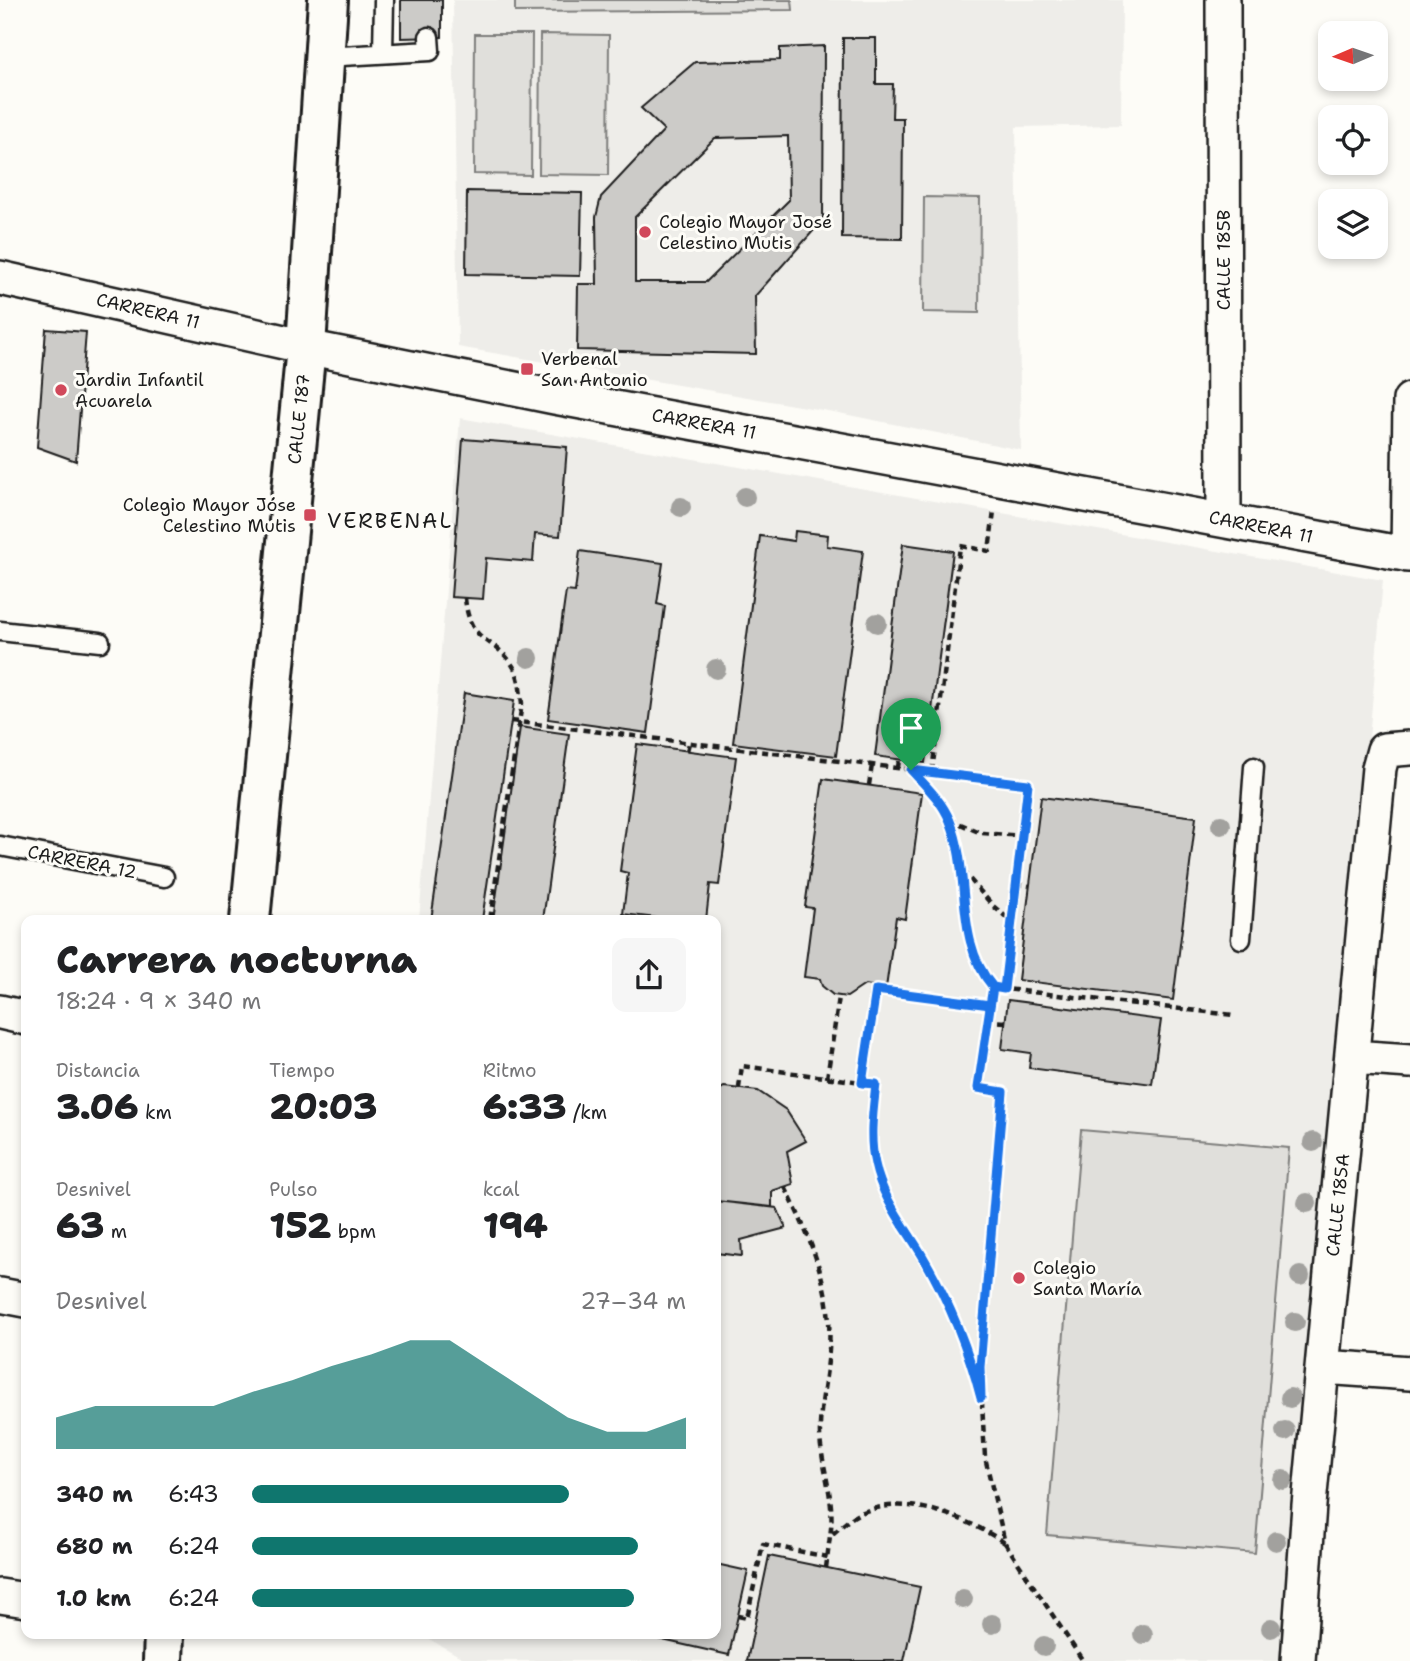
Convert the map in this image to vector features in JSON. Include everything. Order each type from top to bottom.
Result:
[{"type":"street","name":"CALLE 187","points":[[250,915],[306,347],[328,0]]},
{"type":"street","name":"CALLE 185B","points":[[1223,0],[1224,520]]},
{"type":"street","name":"CARRERA 11","points":[[0,278],[306,347],[555,397],[1409,555]]},
{"type":"street","points":[[1409,555],[1410,400]]},
{"type":"street","name":"CALLE 185A","points":[[1298,1661],[1379,768],[1397,749]]},
{"type":"street","points":[[0,1012],[21,1017]]},
{"type":"street","points":[[1352,1057],[1410,1061]]},
{"type":"street","points":[[0,1296],[21,1299]]},
{"type":"street","points":[[1323,1367],[1410,1373]]},
{"type":"street","points":[[0,1596],[21,1599]]},
{"type":"street","points":[[163,1661],[164,1639]]},
{"type":"lane","points":[[383,53],[384,0]]},
{"type":"lane","points":[[324,57],[430,51],[429,37]]},
{"type":"lane","points":[[0,631],[100,642]]},
{"type":"lane","points":[[1241,939],[1254,767]]},
{"type":"lane","name":"CARRERA 12","points":[[0,846],[164,877]]},
{"type":"path","points":[[932,772],[960,546],[989,551],[996,500]]},
{"type":"path","points":[[464,598],[466,613],[477,635],[513,665],[522,703],[491,915]]},
{"type":"path","points":[[512,721],[600,729],[689,743],[785,752],[1028,784],[1004,989]]},
{"type":"path","points":[[687,751],[689,743]]},
{"type":"path","points":[[898,768],[899,759]]},
{"type":"path","points":[[869,785],[872,765]]},
{"type":"path","points":[[911,770],[936,797],[949,819],[961,868],[965,924],[971,950],[980,971],[993,987],[1233,1015]]},
{"type":"path","points":[[949,819],[981,833],[1022,836]]},
{"type":"path","points":[[961,868],[993,906],[1012,922]]},
{"type":"path","points":[[1016,884],[1029,886]]},
{"type":"path","points":[[993,987],[978,1088],[1003,1092],[980,1367],[985,1457],[1005,1543],[1083,1661]]},
{"type":"path","points":[[862,1083],[876,990],[990,1005]]},
{"type":"path","points":[[827,1078],[839,997]]},
{"type":"path","points":[[988,1021],[1005,1022]]},
{"type":"path","points":[[739,1088],[742,1066],[876,1084],[871,1131],[874,1164],[884,1193],[939,1286],[969,1353],[981,1398]]},
{"type":"path","points":[[785,1187],[810,1236],[827,1297],[829,1351],[820,1433],[834,1513],[826,1567]]},
{"type":"path","points":[[830,1536],[860,1513],[910,1507],[959,1516],[1005,1543]]},
{"type":"path","points":[[738,1616],[747,1618],[763,1544],[828,1557]]},
{"type":"shaded area","name":"Colegio Mayor José Celestino Mutis","points":[[453,0],[1122,0],[1121,125],[1016,127],[1021,450],[834,412],[458,347]]},
{"type":"shaded area","points":[[515,0],[792,0],[793,10],[515,12]]},
{"type":"shaded area","points":[[475,34],[532,34],[531,175],[474,174]]},
{"type":"shaded area","points":[[540,34],[609,35],[608,175],[539,174]]},
{"type":"shaded area","points":[[924,197],[980,198],[979,313],[923,312]]},
{"type":"shaded area","name":"Colegio Santa María","points":[[460,418],[1383,580],[1288,1661],[468,1661],[429,1639],[721,1639],[721,915],[419,915]]},
{"type":"shaded area","points":[[1081,1130],[1289,1148],[1255,1553],[1047,1535]]},
{"type":"building","points":[[401,0],[442,0],[442,37],[401,38]]},
{"type":"building","points":[[843,38],[876,38],[876,84],[893,84],[892,118],[903,118],[902,239],[842,238]]},
{"type":"building","points":[[824,46],[823,220],[755,296],[756,354],[577,350],[578,284],[597,284],[596,217],[601,197],[664,130],[641,108],[695,62],[780,60],[780,48]],"holes":[[[788,136],[789,200],[706,282],[635,282],[635,217],[715,138]]]},
{"type":"building","points":[[467,191],[582,193],[580,276],[466,274]]},
{"type":"building","name":"Jardin Infantil Acuarela","points":[[46,329],[86,332],[76,461],[37,447]]},
{"type":"building","points":[[463,439],[567,447],[560,536],[535,534],[533,562],[486,558],[483,599],[451,597]]},
{"type":"building","points":[[795,531],[828,535],[827,546],[863,551],[836,756],[733,743],[760,536],[794,541]]},
{"type":"building","points":[[903,544],[953,551],[925,763],[875,756]]},
{"type":"building","points":[[580,551],[663,563],[657,604],[665,606],[648,733],[548,719],[566,591],[575,592]]},
{"type":"building","points":[[464,693],[514,701],[483,915],[432,915]]},
{"type":"building","points":[[520,727],[569,734],[544,915],[494,915]]},
{"type":"building","points":[[637,744],[736,757],[719,885],[710,884],[707,915],[623,914],[628,873],[620,871]]},
{"type":"building","points":[[823,779],[922,793],[905,919],[896,917],[886,988],[865,985],[847,997],[833,995],[822,986],[820,979],[804,977],[813,908],[805,907]]},
{"type":"building","points":[[1041,797],[1196,817],[1173,1000],[1018,980]]},
{"type":"building","points":[[1008,1000],[1161,1020],[1152,1084],[1029,1068],[1031,1053],[1002,1049]]},
{"type":"building","points":[[721,1089],[758,1091],[786,1110],[806,1141],[787,1151],[793,1184],[772,1191],[772,1207],[721,1202]]},
{"type":"building","points":[[721,1202],[777,1208],[786,1228],[741,1240],[742,1256],[721,1254]]},
{"type":"building","points":[[769,1556],[920,1587],[904,1661],[747,1661]]},
{"type":"building","points":[[721,1565],[748,1571],[729,1655],[658,1639],[721,1639]]},
{"type":"place","name":"Colegio Mayor José Celestino Mutis","points":[[645,232]]},
{"type":"place","name":"Verbenal San Antonio","points":[[527,369]]},
{"type":"place","name":"Jardin Infantil Acuarela","points":[[61,390]]},
{"type":"place","name":"Colegio Mayor Jóse Celestino Mutis","points":[[310,515]]},
{"type":"place","name":"Colegio Santa María","points":[[1019,1278]]},
{"type":"district","name":"VERBENAL","points":[[390,521]]},
{"type":"route","points":[[911,770],[936,797],[949,819],[957,843],[965,924],[971,950],[980,971],[993,987],[978,1088],[1003,1092],[980,1367],[981,1398],[969,1353],[939,1286],[884,1193],[874,1164],[871,1131],[876,1084],[862,1083],[876,990],[990,1005],[993,987],[1004,989],[1028,784],[911,770]]}]
